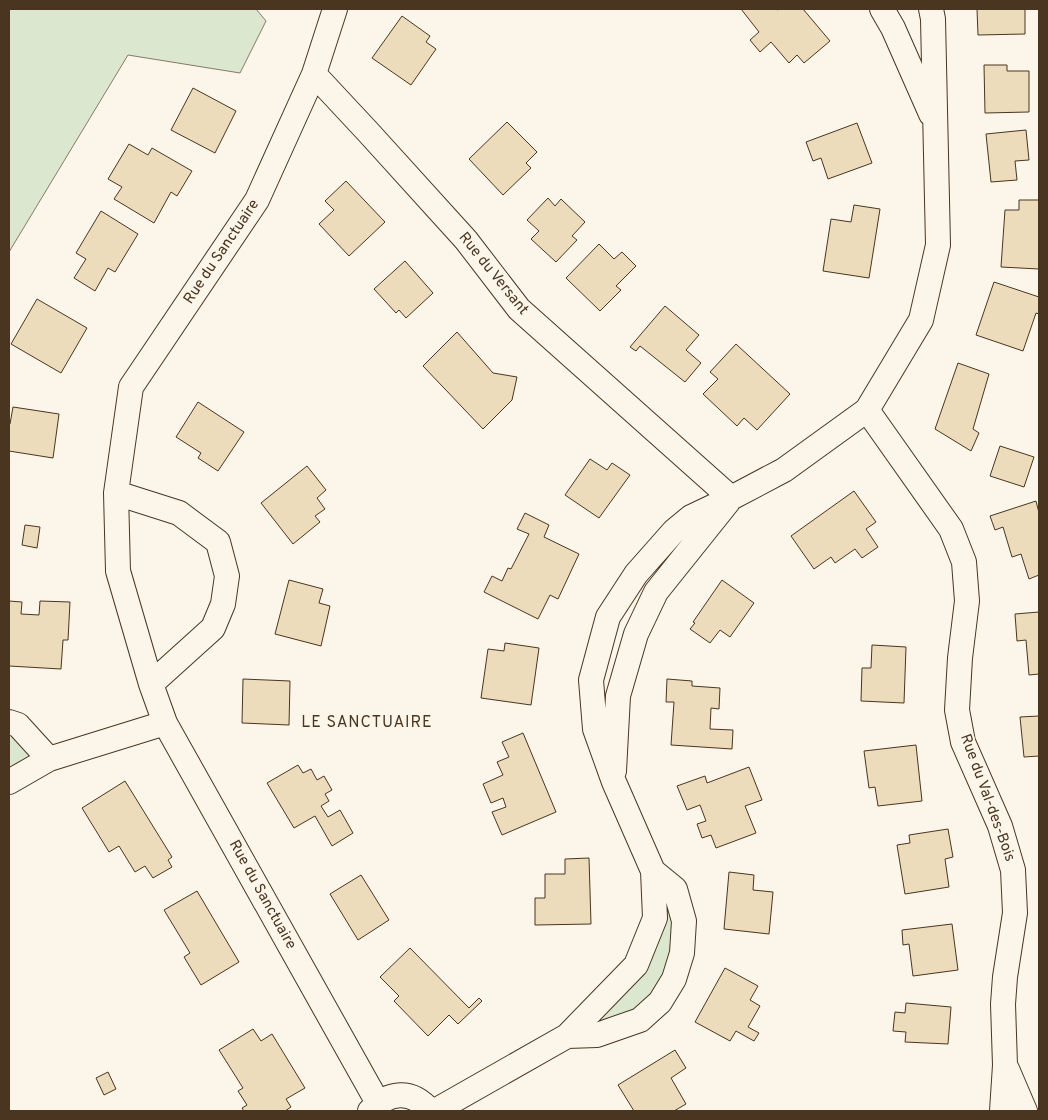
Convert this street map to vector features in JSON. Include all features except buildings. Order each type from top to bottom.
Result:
[{"type":"street","name":"Rue du Sanctuaire","points":[[335,9],[314,74],[257,200],[131,387],[116,493],[118,572],[151,684],[165,723],[374,1107]]},
{"type":"street","points":[[882,9],[893,28],[934,122]]},
{"type":"street","points":[[435,1111],[567,1036],[636,965],[655,918],[653,871],[614,782],[595,729],[591,680],[608,617],[636,574],[674,531],[691,516],[731,498],[784,470],[867,410],[921,320],[938,245],[933,19],[930,9]]},
{"type":"street","name":"Rue du Versant","points":[[314,74],[466,240],[519,309],[731,498]]},
{"type":"street","name":"Rue du Val-des-Bois","points":[[867,410],[951,529],[964,562],[967,601],[960,658],[957,710],[963,742],[1000,826],[1013,870],[1015,913],[1004,977],[1005,1065],[1002,1111]]},
{"type":"street","points":[[116,493],[179,513],[218,542],[227,576],[223,604],[213,628],[151,684]]},
{"type":"street","points":[[614,782],[618,696],[636,634],[656,592],[731,498]]},
{"type":"street","points":[[9,722],[18,725],[49,759]]},
{"type":"street","points":[[9,782],[49,759],[165,723]]},
{"type":"street","points":[[567,1036],[597,1035],[640,1020],[660,1002],[674,979],[682,953],[684,921],[675,889],[653,871]]},
{"type":"street","name":"Rue du Val-des-Bois","points":[[1005,1065],[1025,1111]]},
{"type":"street","points":[[374,1107],[389,1097],[401,1095],[413,1098],[424,1104],[430,1111]]},
{"type":"green space","points":[[9,9],[256,9],[266,21],[240,73],[128,55],[9,252]]},
{"type":"green space","points":[[9,722],[49,759],[9,782]]},
{"type":"green space","points":[[653,871],[684,921],[660,1002],[567,1036],[636,965]]},
{"type":"district","name":"LE SANCTUAIRE","points":[[367,723]]}]
